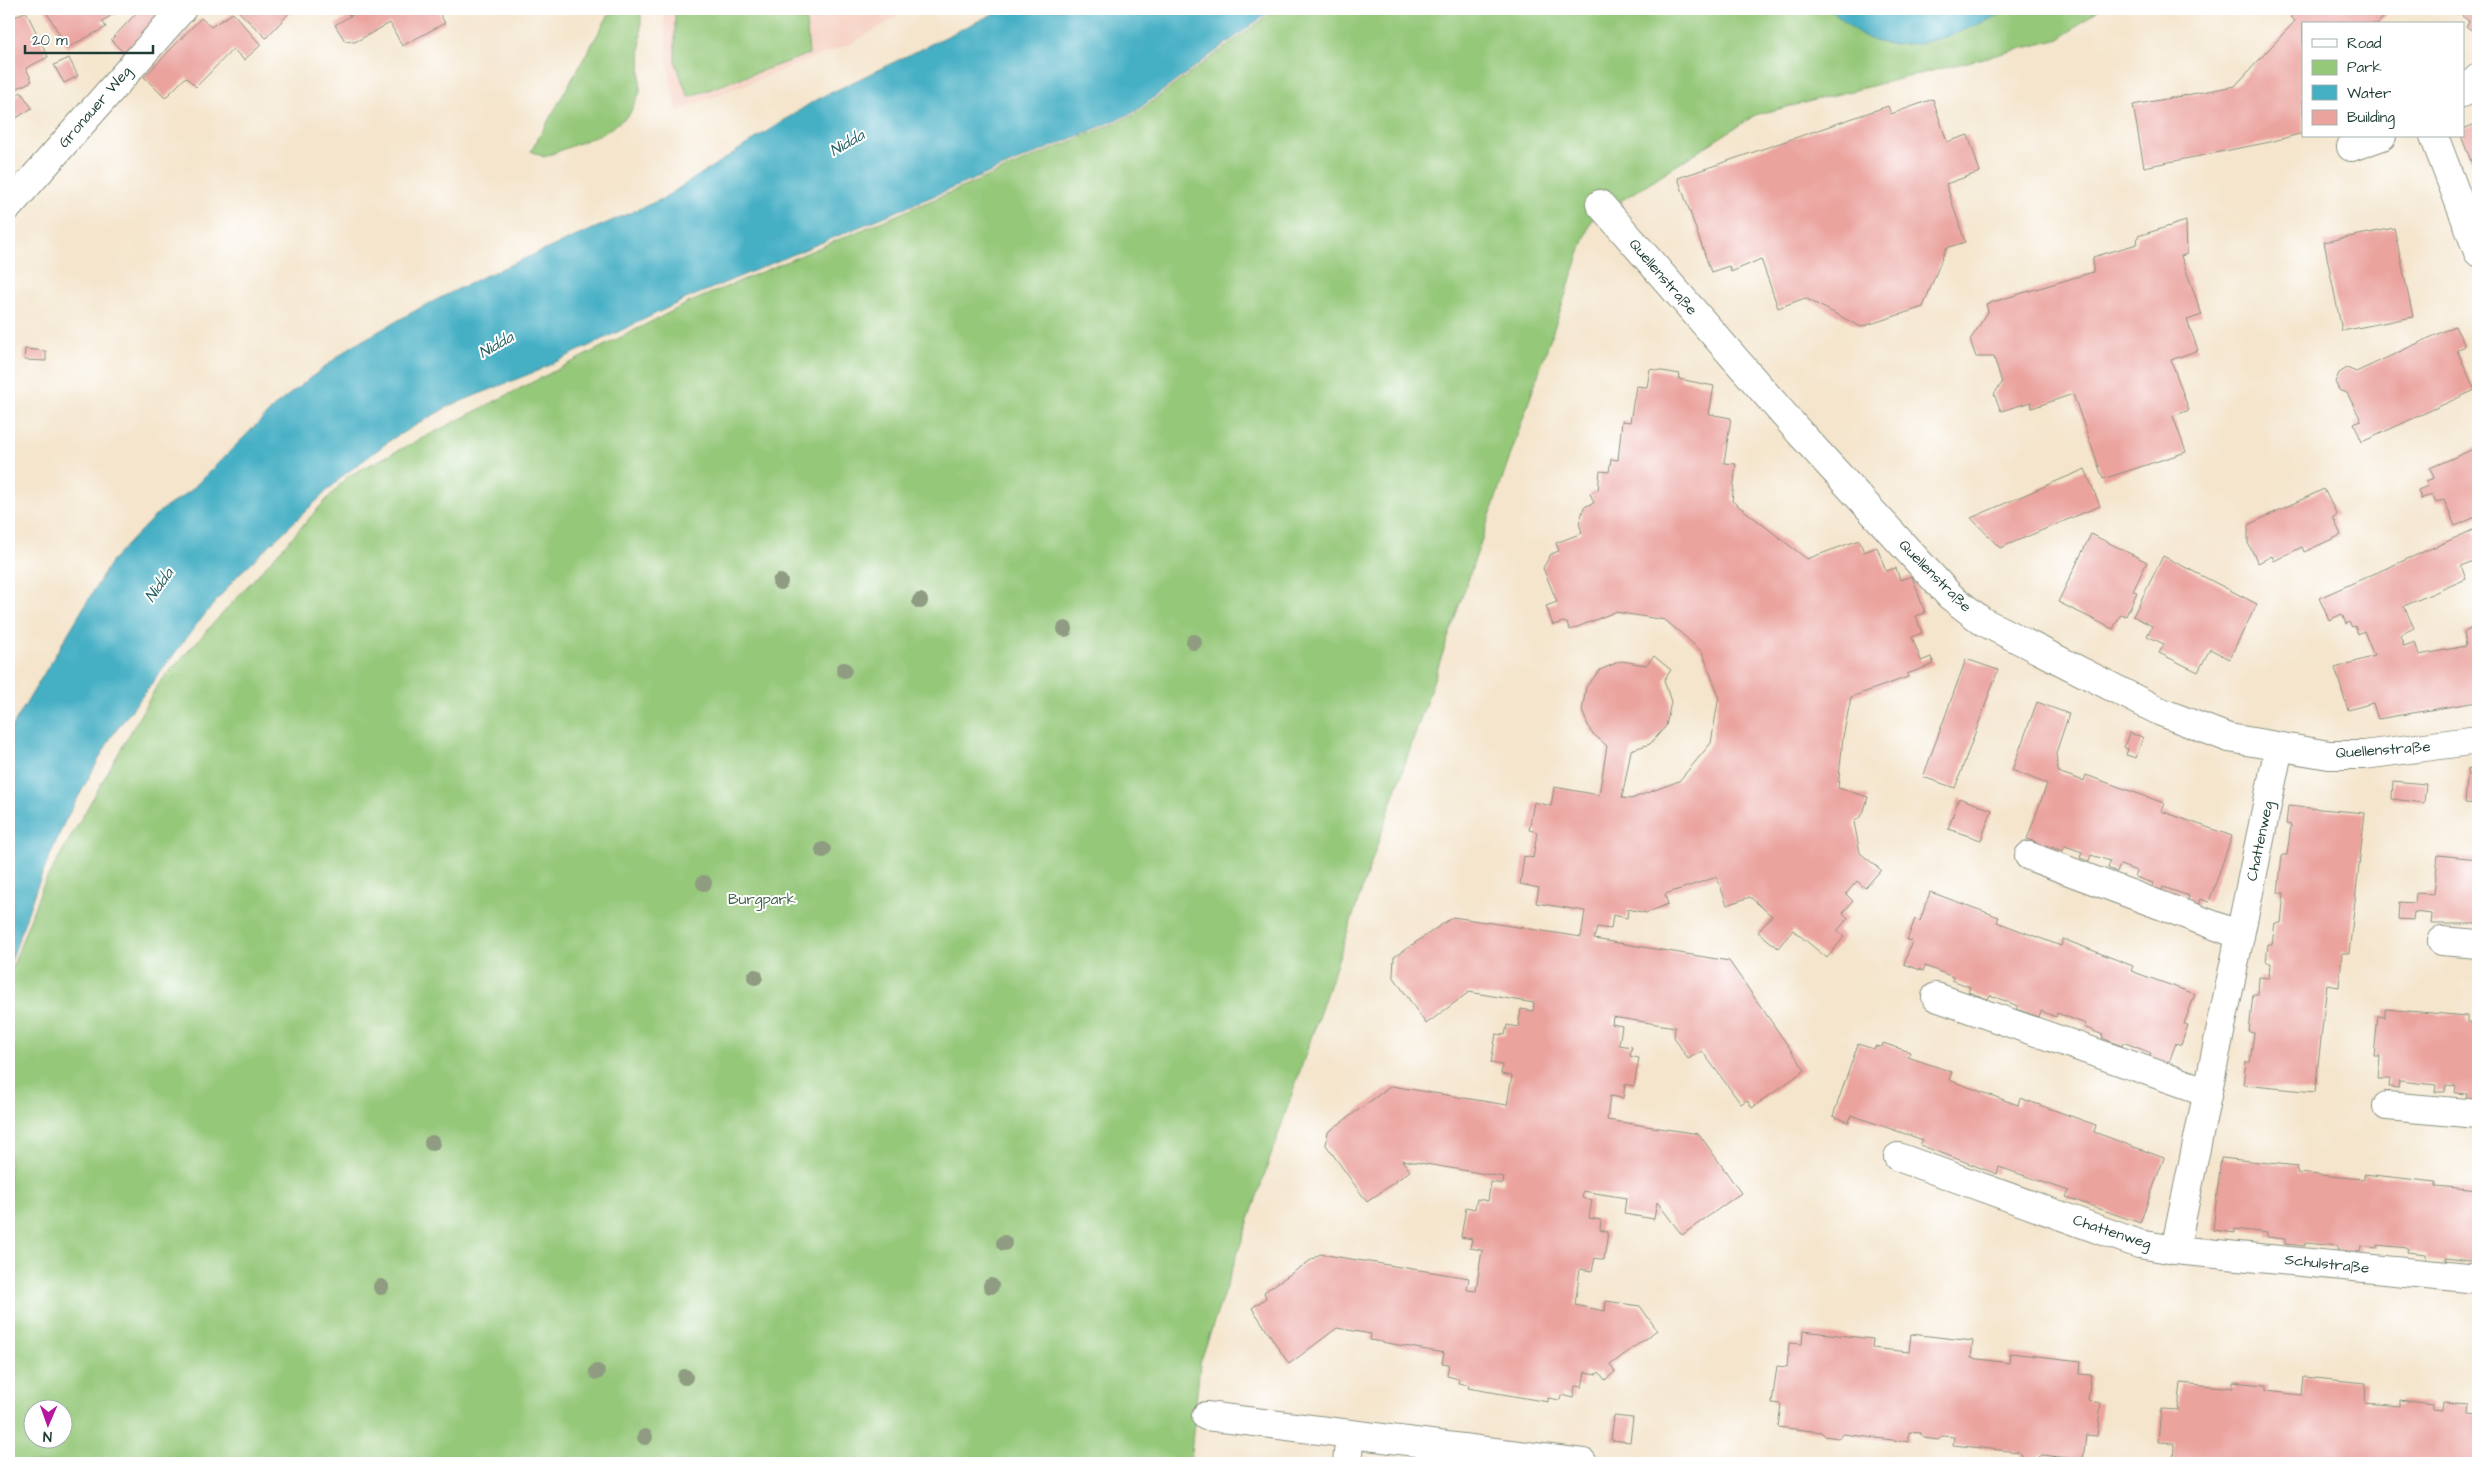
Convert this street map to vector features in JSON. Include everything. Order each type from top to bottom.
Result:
[{"type":"street","name":"Gronauer Weg","points":[[9,206],[182,9]]},
{"type":"street","points":[[2464,92],[2478,78]]},
{"type":"street","points":[[2351,147],[2376,138]]},
{"type":"street","points":[[2435,138],[2478,252]]},
{"type":"street","name":"Quellenstraße","points":[[1600,204],[1800,433],[1950,596],[1965,610],[1982,621],[2160,712],[2230,738],[2329,754],[2364,755],[2478,740]]},
{"type":"street","name":"Chattenweg","points":[[1898,1158],[2139,1244],[2175,1250],[2279,747]]},
{"type":"street","points":[[2029,856],[2240,935]]},
{"type":"street","points":[[2442,941],[2478,944]]},
{"type":"street","points":[[1936,997],[2208,1092]]},
{"type":"street","points":[[2387,1106],[2478,1114]]},
{"type":"street","name":"Schulstraße","points":[[2175,1250],[2478,1279]]},
{"type":"street","points":[[1206,1416],[1583,1463]]},
{"type":"street","points":[[1347,1463],[1350,1434]]},
{"type":"shaded area","points":[[663,9],[910,9],[852,43],[677,111],[668,65]]},
{"type":"green space","points":[[612,9],[641,9],[640,92],[629,115],[604,133],[544,157],[531,151]]},
{"type":"green space","points":[[675,9],[805,9],[809,54],[688,97],[675,61]]},
{"type":"green space","name":"Burgpark","points":[[1277,9],[2099,9],[2060,39],[1755,115],[1591,220],[1200,1363],[1190,1463],[9,1463],[9,976],[42,887],[158,684],[348,476],[688,303],[1134,115]]},
{"type":"water","name":"Nidda","points":[[1003,9],[1273,9],[1133,113],[686,299],[537,371],[449,406],[392,439],[344,475],[238,575],[197,624],[111,737],[64,823],[36,889],[9,967],[9,732],[112,560],[159,512],[189,492],[277,404],[349,348],[420,308],[480,278],[662,199],[814,101]]},
{"type":"water","points":[[1831,9],[2012,9],[1978,25],[1939,39],[1900,45],[1881,43],[1864,36]]},
{"type":"building","points":[[45,9],[123,9],[102,21],[106,27],[67,48]]},
{"type":"building","points":[[140,9],[163,9],[124,53],[111,40]]},
{"type":"building","points":[[236,9],[293,9],[266,38]]},
{"type":"building","points":[[344,9],[357,9],[350,16]]},
{"type":"building","points":[[360,9],[437,9],[445,23],[402,46],[390,23],[355,42],[345,41],[335,25]]},
{"type":"building","points":[[2298,9],[2392,9],[2379,22],[2302,22],[2302,133],[2270,142],[2144,167],[2133,105],[2235,86],[2295,21],[2290,17]]},
{"type":"building","points":[[2467,9],[2478,9],[2478,35],[2466,26],[2469,21],[2462,16]]},
{"type":"building","points":[[26,11],[48,57],[26,68],[32,81],[16,89],[9,74],[9,20]]},
{"type":"building","points":[[233,13],[261,45],[244,60],[233,49],[196,87],[186,77],[165,98],[144,77],[201,18],[211,27]]},
{"type":"building","points":[[69,58],[78,76],[64,83],[54,65]]},
{"type":"building","points":[[21,92],[32,108],[15,119],[9,109],[9,101]]},
{"type":"building","points":[[1933,99],[1947,142],[1968,135],[1980,172],[1946,184],[1965,242],[1946,248],[1923,307],[1861,327],[1805,298],[1778,308],[1761,259],[1731,272],[1729,266],[1711,272],[1678,178],[1888,106],[1891,114]]},
{"type":"building","points":[[2478,123],[2478,179],[2462,138],[2464,138],[2464,129]]},
{"type":"building","points":[[2186,221],[2187,254],[2181,256],[2202,315],[2187,320],[2198,350],[2171,360],[2189,410],[2173,416],[2186,452],[2103,479],[2073,394],[2032,408],[2031,402],[2001,411],[1994,394],[2002,383],[1994,357],[1976,357],[1970,340],[1988,312],[1986,304],[2093,272],[2093,257],[2137,244],[2138,236]]},
{"type":"building","points":[[2394,228],[2413,317],[2342,331],[2324,242]]},
{"type":"building","points":[[2455,326],[2465,346],[2457,350],[2475,390],[2362,442],[2354,423],[2361,420],[2347,393],[2339,390],[2335,382],[2339,373],[2347,368],[2356,372]]},
{"type":"building","points":[[25,349],[46,351],[46,361],[24,360]]},
{"type":"building","points":[[1650,369],[1680,374],[1679,379],[1714,386],[1709,414],[1731,418],[1724,463],[1736,464],[1732,501],[1807,559],[1859,540],[1864,552],[1877,547],[1886,571],[1896,568],[1900,580],[1912,576],[1925,613],[1916,616],[1922,633],[1912,637],[1921,661],[1931,657],[1934,664],[1907,674],[1908,677],[1851,697],[1843,737],[1838,788],[1868,797],[1863,814],[1854,822],[1860,853],[1881,870],[1865,888],[1857,881],[1846,894],[1853,901],[1843,913],[1848,918],[1837,931],[1844,937],[1827,958],[1793,930],[1778,948],[1758,932],[1772,916],[1750,897],[1727,905],[1717,877],[1665,894],[1668,904],[1646,913],[1628,909],[1627,918],[1613,915],[1611,929],[1597,927],[1594,939],[1729,961],[1805,1070],[1752,1108],[1747,1100],[1741,1104],[1702,1051],[1688,1059],[1674,1037],[1675,1027],[1613,1017],[1612,1024],[1622,1026],[1619,1045],[1632,1047],[1630,1056],[1639,1058],[1634,1086],[1625,1084],[1623,1098],[1610,1096],[1607,1120],[1699,1134],[1741,1193],[1682,1235],[1657,1202],[1654,1219],[1624,1214],[1626,1198],[1583,1191],[1582,1198],[1592,1200],[1589,1218],[1601,1220],[1600,1230],[1608,1232],[1604,1260],[1595,1258],[1592,1271],[1580,1269],[1575,1305],[1605,1311],[1606,1301],[1640,1306],[1657,1330],[1610,1365],[1615,1372],[1605,1380],[1599,1372],[1597,1374],[1585,1372],[1582,1387],[1575,1386],[1573,1398],[1561,1395],[1560,1400],[1548,1398],[1548,1402],[1468,1388],[1469,1385],[1458,1383],[1459,1379],[1447,1376],[1449,1364],[1442,1363],[1444,1353],[1370,1340],[1371,1334],[1337,1328],[1289,1364],[1252,1308],[1266,1298],[1264,1292],[1320,1254],[1469,1278],[1467,1290],[1476,1291],[1482,1250],[1470,1248],[1472,1239],[1461,1237],[1466,1207],[1475,1209],[1477,1199],[1488,1201],[1491,1182],[1503,1184],[1504,1177],[1402,1160],[1410,1171],[1367,1202],[1326,1145],[1328,1132],[1391,1086],[1507,1105],[1512,1076],[1501,1074],[1502,1065],[1491,1063],[1496,1034],[1505,1035],[1507,1025],[1518,1027],[1521,1009],[1533,1011],[1534,1003],[1469,992],[1426,1024],[1393,976],[1394,957],[1453,917],[1581,937],[1585,911],[1536,903],[1539,888],[1520,884],[1524,856],[1533,858],[1537,832],[1529,830],[1534,802],[1551,806],[1554,787],[1599,795],[1607,746],[1591,732],[1582,711],[1586,687],[1600,670],[1621,661],[1646,665],[1654,656],[1671,670],[1664,680],[1671,702],[1666,726],[1650,744],[1631,750],[1622,798],[1631,799],[1679,781],[1711,743],[1719,696],[1702,652],[1682,634],[1665,620],[1615,612],[1570,630],[1567,623],[1563,622],[1553,625],[1546,606],[1557,602],[1543,568],[1551,554],[1559,551],[1556,543],[1582,533],[1579,523],[1584,507],[1594,503],[1590,493],[1598,490],[1600,471],[1609,472],[1611,459],[1618,460],[1622,421],[1630,422],[1636,386],[1647,387]]},
{"type":"building","points":[[2478,447],[2478,516],[2455,526],[2444,500],[2436,502],[2432,494],[2421,499],[2418,490],[2428,486],[2426,481],[2434,478],[2430,468]]},
{"type":"building","points":[[2085,469],[2100,506],[2000,548],[1971,518]]},
{"type":"building","points":[[2324,489],[2337,515],[2333,517],[2341,535],[2304,552],[2302,547],[2274,561],[2272,556],[2258,563],[2248,543],[2248,525]]},
{"type":"building","points":[[2473,530],[2478,541],[2478,559],[2461,566],[2466,579],[2404,606],[2414,628],[2400,635],[2404,646],[2415,642],[2419,655],[2466,646],[2464,632],[2478,626],[2478,690],[2475,691],[2477,702],[2378,719],[2373,703],[2348,710],[2335,668],[2374,656],[2364,631],[2358,634],[2355,626],[2352,627],[2349,622],[2346,624],[2342,614],[2329,620],[2319,598]]},
{"type":"building","points":[[2091,534],[2147,562],[2133,591],[2137,592],[2126,616],[2121,614],[2113,629],[2058,602]]},
{"type":"building","points":[[2163,556],[2257,604],[2229,659],[2210,649],[2198,672],[2159,653],[2164,644],[2147,636],[2152,626],[2133,616]]},
{"type":"building","points":[[1966,659],[1998,670],[1955,788],[1923,777]]},
{"type":"building","points":[[2037,702],[2069,714],[2056,753],[2058,772],[2084,781],[2086,775],[2164,803],[2161,811],[2232,836],[2209,902],[2200,899],[2197,907],[2187,903],[2189,896],[2163,887],[2160,894],[2151,890],[2153,883],[2135,877],[2137,871],[2120,865],[2117,872],[2108,868],[2110,861],[2091,855],[2089,861],[2080,858],[2082,852],[2065,846],[2063,851],[2045,845],[2042,852],[2034,849],[2036,842],[2027,839],[2047,784],[2012,770]]},
{"type":"building","points":[[2129,733],[2143,737],[2136,758],[2126,755],[2128,749],[2124,747]]},
{"type":"building","points":[[2468,769],[2478,771],[2478,804],[2465,803]]},
{"type":"building","points":[[2393,781],[2426,784],[2424,803],[2392,799]]},
{"type":"building","points":[[1959,798],[1992,810],[1981,840],[1948,829]]},
{"type":"building","points":[[2288,806],[2365,813],[2349,953],[2342,953],[2339,987],[2327,985],[2315,1092],[2243,1085],[2246,1062],[2250,1062],[2254,1033],[2249,1032],[2253,994],[2258,994],[2259,977],[2269,978],[2270,963],[2266,963],[2268,944],[2272,944],[2275,923],[2281,923],[2284,893],[2278,893],[2282,855],[2287,855],[2291,825],[2286,824]]},
{"type":"building","points":[[2438,855],[2478,859],[2478,924],[2431,924],[2432,914],[2414,912],[2413,920],[2398,919],[2399,902],[2415,903],[2416,893],[2434,894]]},
{"type":"building","points":[[1930,892],[1999,917],[1997,922],[2061,946],[2063,939],[2133,966],[2131,971],[2195,994],[2184,1024],[2188,1025],[2181,1045],[2176,1043],[2168,1065],[2149,1057],[2151,1053],[2123,1042],[2122,1046],[2102,1038],[2103,1035],[2084,1027],[2086,1024],[2057,1013],[2056,1017],[2041,1011],[2039,1017],[2016,1009],[2018,1006],[1990,995],[1988,999],[1968,992],[1970,987],[1952,980],[1953,977],[1925,966],[1923,971],[1904,964],[1912,941],[1907,940],[1915,919],[1920,921]]},
{"type":"building","points":[[2385,1009],[2467,1016],[2467,1022],[2478,1023],[2478,1095],[2476,1095],[2475,1102],[2466,1101],[2467,1094],[2455,1093],[2456,1086],[2446,1085],[2445,1092],[2435,1092],[2436,1085],[2399,1081],[2398,1088],[2389,1087],[2390,1079],[2378,1079],[2380,1056],[2374,1056],[2378,1016],[2385,1017]]},
{"type":"building","points":[[1883,1043],[1910,1052],[1908,1057],[1952,1072],[1949,1080],[2018,1105],[2020,1098],[2096,1125],[2094,1132],[2164,1158],[2140,1223],[2066,1197],[2069,1191],[1999,1167],[1997,1174],[1920,1145],[1923,1140],[1851,1115],[1849,1122],[1833,1116],[1858,1044],[1874,1049],[1875,1046],[1882,1047]]},
{"type":"building","points":[[2221,1158],[2298,1166],[2297,1173],[2364,1179],[2364,1174],[2436,1182],[2436,1186],[2478,1190],[2478,1262],[2446,1258],[2446,1262],[2426,1260],[2426,1254],[2407,1252],[2408,1248],[2377,1245],[2377,1248],[2361,1246],[2360,1252],[2337,1250],[2338,1246],[2305,1243],[2305,1246],[2285,1244],[2285,1239],[2267,1237],[2267,1233],[2235,1229],[2235,1233],[2213,1230]]},
{"type":"building","points":[[1803,1331],[1873,1339],[1872,1348],[1909,1352],[1911,1334],[1973,1341],[1971,1358],[2009,1363],[2010,1353],[2081,1361],[2080,1374],[2091,1375],[2088,1401],[2101,1403],[2097,1436],[2086,1435],[2083,1460],[2042,1455],[2036,1459],[2022,1458],[2019,1452],[1953,1445],[1954,1437],[1942,1436],[1938,1440],[1924,1438],[1920,1433],[1909,1432],[1909,1442],[1843,1434],[1838,1438],[1825,1436],[1821,1432],[1778,1427],[1781,1404],[1772,1403],[1777,1366],[1787,1367],[1789,1343],[1802,1344]]},
{"type":"building","points":[[2304,1377],[2366,1383],[2365,1403],[2400,1406],[2400,1400],[2432,1404],[2432,1409],[2442,1410],[2443,1402],[2469,1404],[2468,1413],[2478,1414],[2478,1463],[2173,1463],[2174,1443],[2158,1442],[2161,1409],[2178,1410],[2181,1383],[2233,1388],[2233,1382],[2266,1385],[2266,1391],[2302,1395]]},
{"type":"building","points":[[1614,1416],[1633,1418],[1630,1442],[1611,1440]]}]
